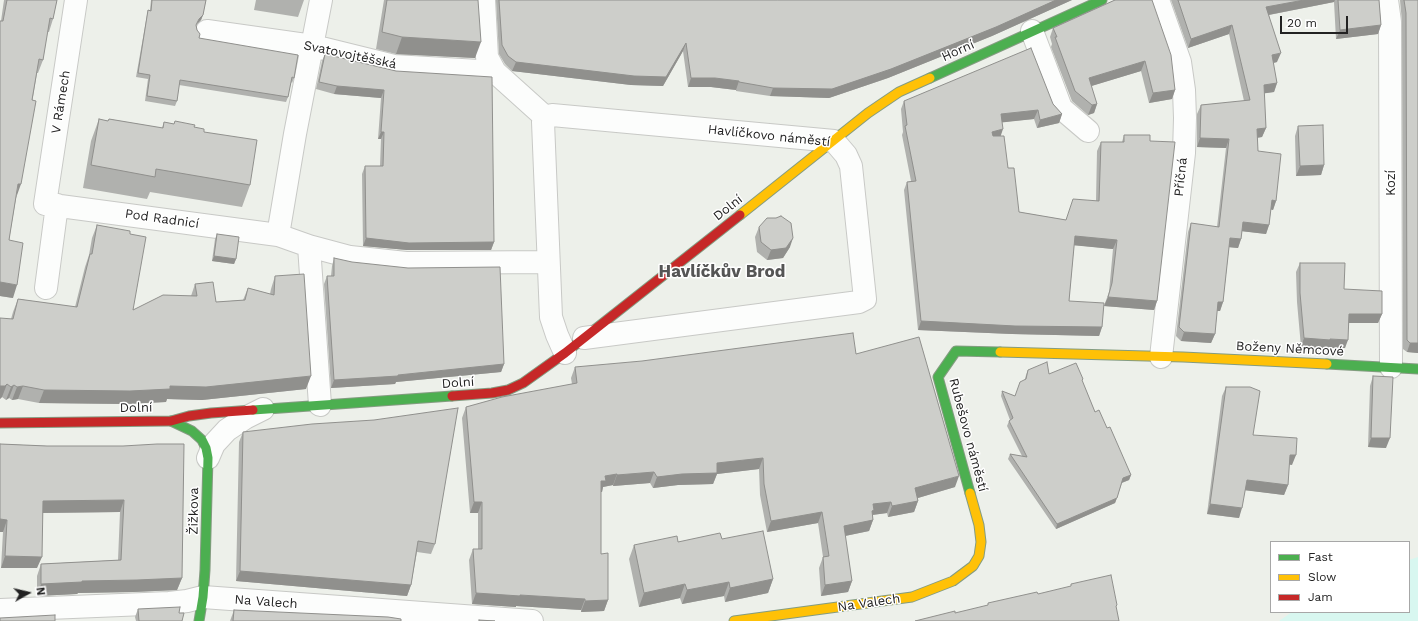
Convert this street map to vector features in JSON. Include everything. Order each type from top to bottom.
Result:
[{"type":"street","name":"V Rámech","points":[[46,288],[51,204],[76,0]]},
{"type":"street","points":[[278,235],[295,134],[321,0]]},
{"type":"street","points":[[484,0],[487,57],[495,72],[545,117],[543,122],[551,317],[565,353]]},
{"type":"street","name":"Horní","points":[[834,141],[868,113],[899,92],[1102,0]]},
{"type":"street","name":"Příčná","points":[[1158,0],[1180,62],[1184,90],[1185,118],[1184,153],[1161,357]]},
{"type":"street","name":"Kozí","points":[[1387,0],[1390,22],[1392,367]]},
{"type":"street","name":"Svatovojtěšská","points":[[206,31],[313,46],[394,66],[495,72]]},
{"type":"street","points":[[1032,31],[1061,108],[1088,131]]},
{"type":"street","name":"Havlíčkovo náměstí","points":[[545,117],[552,115],[834,141],[846,155],[851,166],[865,299],[859,302],[584,338]]},
{"type":"street","name":"Dolní","points":[[0,423],[171,421],[189,416],[211,413],[492,393],[508,390],[523,383],[565,353],[834,141]]},
{"type":"street","name":"Pod Radnicí","points":[[51,204],[278,235],[308,246],[350,257],[406,263],[548,262]]},
{"type":"street","points":[[308,246],[320,405]]},
{"type":"street","name":"Rubešovo náměstí","points":[[973,566],[979,556],[981,542],[978,525],[938,377],[956,351],[1161,357]]},
{"type":"street","name":"Boženy Němcové","points":[[1161,357],[1418,369]]},
{"type":"street","points":[[208,458],[214,444],[227,430],[235,424],[264,409]]},
{"type":"street","name":"Žižkova","points":[[171,421],[192,431],[202,440],[206,448],[208,458],[207,539],[203,597],[199,621]]},
{"type":"street","name":"Na Valech","points":[[734,621],[912,597],[953,581],[973,566]]},
{"type":"street","name":"Na Valech","points":[[0,610],[169,603],[203,597],[532,621]]},
{"type":"shaded area","points":[[1418,557],[1418,621],[1279,621],[1291,613],[1410,613],[1410,560]]},
{"type":"building","points":[[7,0],[57,0],[53,19],[50,18],[43,60],[39,59],[32,100],[36,101],[21,184],[18,184],[9,240],[23,243],[17,285],[0,282],[0,21],[3,21]]},
{"type":"building","points":[[152,0],[206,0],[203,15],[196,25],[200,34],[199,38],[298,55],[294,78],[292,77],[288,97],[180,80],[177,101],[147,96],[150,75],[138,73],[148,10],[151,11]]},
{"type":"building","points":[[387,0],[478,0],[481,42],[402,37],[382,32]]},
{"type":"building","points":[[499,0],[1056,0],[996,27],[891,69],[832,89],[773,88],[715,78],[691,78],[686,43],[666,77],[634,76],[516,62],[508,56],[502,45]]},
{"type":"building","points":[[1115,0],[1152,0],[1171,55],[1175,90],[1153,93],[1145,61],[1089,78],[1097,104],[1092,105],[1075,91],[1053,28]]},
{"type":"building","points":[[1178,0],[1304,0],[1266,7],[1281,53],[1272,55],[1277,83],[1264,85],[1266,128],[1257,129],[1258,151],[1281,154],[1276,201],[1272,200],[1269,225],[1243,222],[1241,239],[1230,238],[1223,302],[1218,302],[1215,334],[1184,332],[1179,327],[1191,223],[1219,227],[1229,139],[1200,138],[1201,105],[1250,100],[1232,25],[1191,39]]},
{"type":"building","points":[[1338,0],[1379,0],[1381,25],[1340,30]]},
{"type":"building","points":[[1404,0],[1418,0],[1418,343],[1410,343],[1407,340],[1406,13]]},
{"type":"building","points":[[1031,48],[1053,104],[1062,114],[1040,120],[1038,110],[1001,114],[1003,129],[992,132],[993,136],[1004,136],[1008,168],[1014,168],[1019,212],[1066,220],[1073,199],[1099,201],[1101,142],[1124,142],[1124,135],[1150,135],[1150,141],[1175,142],[1157,301],[1108,297],[1112,283],[1117,240],[1075,236],[1069,301],[1104,303],[1102,327],[1015,326],[921,321],[907,182],[916,181],[905,126],[907,125],[904,101]]},
{"type":"building","points":[[325,54],[396,71],[492,77],[494,242],[409,243],[366,238],[365,166],[383,166],[384,132],[381,132],[384,90],[337,86],[319,82]]},
{"type":"building","points":[[99,119],[108,121],[109,119],[163,128],[164,122],[174,124],[175,121],[195,125],[194,127],[204,129],[204,132],[257,140],[250,185],[156,169],[155,177],[91,165]]},
{"type":"building","points":[[1323,125],[1324,165],[1300,166],[1298,126]]},
{"type":"building","points":[[781,216],[791,223],[793,238],[786,248],[771,250],[761,242],[759,227],[767,218],[776,218]]},
{"type":"building","points":[[97,225],[130,231],[130,234],[146,237],[133,310],[163,295],[197,296],[195,284],[213,282],[216,302],[245,300],[248,288],[274,295],[275,276],[304,274],[311,376],[206,387],[170,386],[170,389],[130,391],[44,390],[23,386],[17,387],[14,385],[11,387],[7,384],[5,386],[0,386],[0,318],[13,319],[18,299],[77,307],[90,254],[92,254]]},
{"type":"building","points":[[217,234],[239,237],[236,259],[214,256]]},
{"type":"building","points":[[334,258],[352,262],[408,268],[500,267],[504,364],[398,376],[334,380],[327,276],[334,276]]},
{"type":"building","points":[[1300,263],[1345,263],[1344,289],[1382,291],[1382,314],[1349,314],[1348,340],[1304,338],[1300,293]]},
{"type":"building","points":[[853,333],[856,354],[919,337],[959,476],[915,488],[918,501],[892,506],[891,502],[873,504],[873,520],[844,526],[852,581],[825,585],[823,557],[829,556],[822,512],[771,521],[764,484],[763,458],[717,463],[717,473],[682,474],[657,477],[654,472],[605,476],[606,481],[601,481],[601,554],[608,553],[608,600],[585,601],[585,599],[476,593],[473,549],[482,549],[482,502],[474,502],[466,407],[502,397],[577,383],[575,367],[642,361]]},
{"type":"building","points":[[1047,362],[1049,374],[1076,363],[1095,412],[1099,410],[1107,428],[1110,427],[1131,475],[1123,478],[1117,498],[1057,524],[1010,454],[1027,457],[1009,421],[1013,418],[1002,391],[1015,396],[1020,382],[1026,379],[1028,370]]},
{"type":"building","points":[[1373,376],[1393,377],[1390,438],[1371,438]]},
{"type":"building","points":[[1226,387],[1250,387],[1260,391],[1253,435],[1297,438],[1296,455],[1290,455],[1288,485],[1247,480],[1242,508],[1210,504]]},
{"type":"building","points":[[458,408],[435,544],[418,541],[411,585],[240,571],[243,432],[312,424],[374,420]]},
{"type":"building","points":[[0,444],[47,446],[123,446],[184,444],[182,578],[82,581],[41,584],[41,564],[121,560],[124,500],[43,501],[42,557],[5,556],[7,520],[0,519]]},
{"type":"building","points":[[763,531],[773,579],[730,588],[729,582],[687,590],[685,584],[644,593],[634,545],[677,536],[678,542],[720,533],[722,539]]},
{"type":"building","points":[[1111,575],[1119,621],[915,621],[955,611],[955,613],[988,605],[988,603],[1037,592],[1038,594],[1071,586],[1071,584]]},
{"type":"building","points":[[180,607],[179,613],[184,613],[182,621],[139,621],[138,609]]},
{"type":"building","points":[[234,610],[388,617],[401,619],[401,621],[233,621]]},
{"type":"building","points":[[55,615],[55,621],[0,621],[0,618]]},
{"type":"traffic: fast","points":[[930,78],[1102,0]]},
{"type":"traffic: fast","points":[[970,493],[938,377],[956,351],[1000,352]]},
{"type":"traffic: fast","points":[[1327,364],[1418,369]]},
{"type":"traffic: fast","points":[[253,410],[452,396]]},
{"type":"traffic: fast","points":[[171,421],[192,431],[202,440],[206,448],[208,458],[205,570],[199,621]]},
{"type":"traffic: slow","points":[[740,215],[868,113],[899,92],[930,78]]},
{"type":"traffic: slow","points":[[1000,352],[1183,357],[1327,364]]},
{"type":"traffic: slow","points":[[734,621],[912,597],[953,581],[973,566],[979,556],[981,542],[979,525],[970,493]]},
{"type":"traffic: jam","points":[[452,396],[492,393],[508,390],[523,383],[565,353],[740,215]]},
{"type":"traffic: jam","points":[[0,423],[171,421],[189,416],[211,413],[253,410]]},
{"type":"district","name":"Havlíčkův Brod","points":[[722,272]]}]
